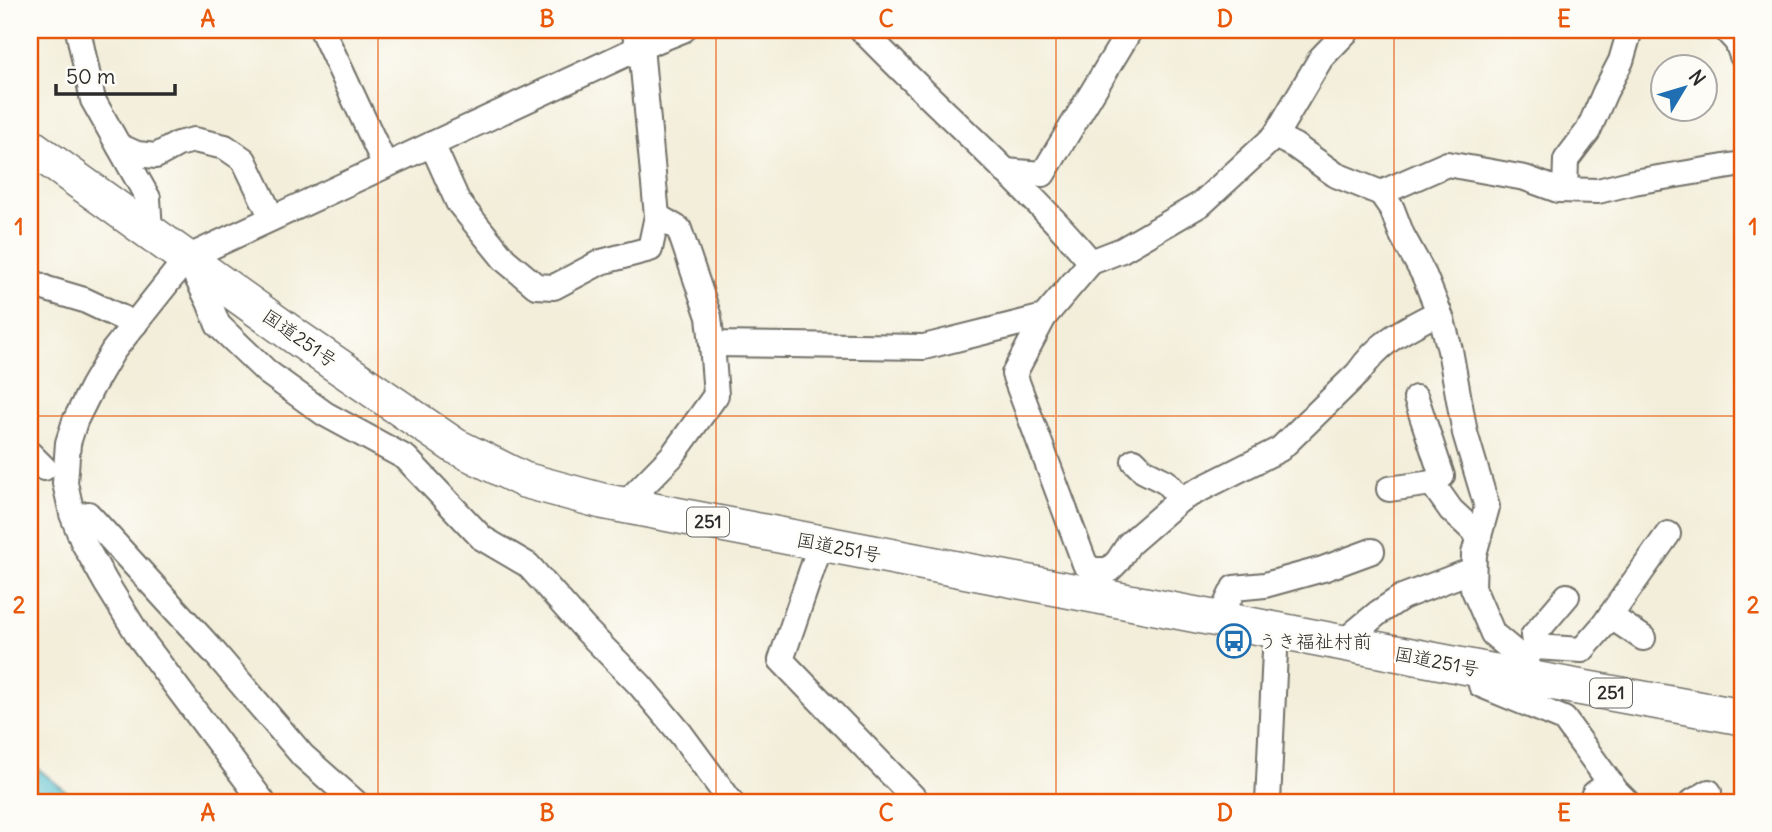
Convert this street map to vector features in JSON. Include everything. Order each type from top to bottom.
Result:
[{"type":"highway","name":"国道251号","points":[[30,146],[296,337],[455,446],[524,480],[602,501],[1479,669],[1527,661],[1742,717]]},
{"type":"street","points":[[78,30],[93,100],[148,198],[150,232]]},
{"type":"street","points":[[322,30],[385,165]]},
{"type":"street","points":[[263,802],[140,638],[83,542],[72,514],[65,483],[68,443],[75,421],[92,387],[113,351],[187,258],[432,144],[637,38],[683,30]]},
{"type":"street","points":[[1005,171],[1043,174],[1130,30]]},
{"type":"street","points":[[1348,30],[1321,58],[1275,136],[1201,204],[1122,250],[1091,262],[1044,317],[1014,374],[1085,564],[1093,570],[1109,570],[1129,544],[1181,499],[1280,449],[1390,338],[1439,312]]},
{"type":"street","points":[[1565,190],[1566,160],[1588,131],[1621,61],[1630,30]]},
{"type":"street","points":[[1726,30],[1737,42],[1742,55]]},
{"type":"street","points":[[868,32],[891,61],[1005,171],[1091,262]]},
{"type":"street","points":[[432,144],[458,202],[505,260],[536,286],[554,287],[601,262],[650,249],[657,216],[637,38]]},
{"type":"street","points":[[1275,136],[1295,146],[1336,175],[1381,193],[1392,209],[1402,235],[1424,275],[1450,350],[1465,433],[1487,507],[1474,554],[1473,588],[1493,634],[1527,661],[1582,650],[1668,534]]},
{"type":"street","points":[[119,146],[137,154],[156,156],[178,144],[194,140],[225,147],[244,160],[272,218]]},
{"type":"street","points":[[1381,193],[1447,164],[1525,178],[1558,190],[1598,191],[1634,182],[1742,164]]},
{"type":"street","points":[[624,505],[672,456],[716,396],[709,317],[679,229],[657,216]]},
{"type":"street","points":[[187,258],[218,325],[267,372],[325,414],[406,458],[482,538],[528,565],[584,628],[640,684],[731,802]]},
{"type":"street","points":[[30,281],[84,300],[135,324]]},
{"type":"street","points":[[712,344],[924,347],[1044,317]]},
{"type":"street","points":[[1389,489],[1432,483],[1442,476],[1416,398]]},
{"type":"street","points":[[1134,461],[1144,471],[1166,482],[1181,499]]},
{"type":"street","points":[[1432,483],[1451,510],[1479,536]]},
{"type":"street","points":[[88,514],[214,652],[303,756],[355,802]]},
{"type":"street","points":[[821,543],[781,660],[918,802]]},
{"type":"street","points":[[1219,619],[1234,588],[1265,585],[1323,569],[1372,551]]},
{"type":"street","points":[[1342,643],[1402,597],[1473,570]]},
{"type":"street","points":[[1378,613],[1381,586]]},
{"type":"street","points":[[1527,661],[1533,636],[1567,596]]},
{"type":"street","points":[[1610,615],[1643,638]]},
{"type":"street","points":[[1268,802],[1276,630]]},
{"type":"street","points":[[1479,669],[1481,685],[1564,719],[1626,802]]},
{"type":"street","points":[[1591,802],[1594,794],[1610,782]]},
{"type":"water","points":[[30,762],[79,802],[30,802]]},
{"type":"place","name":"うき福祉村前","points":[[1234,641]]}]
